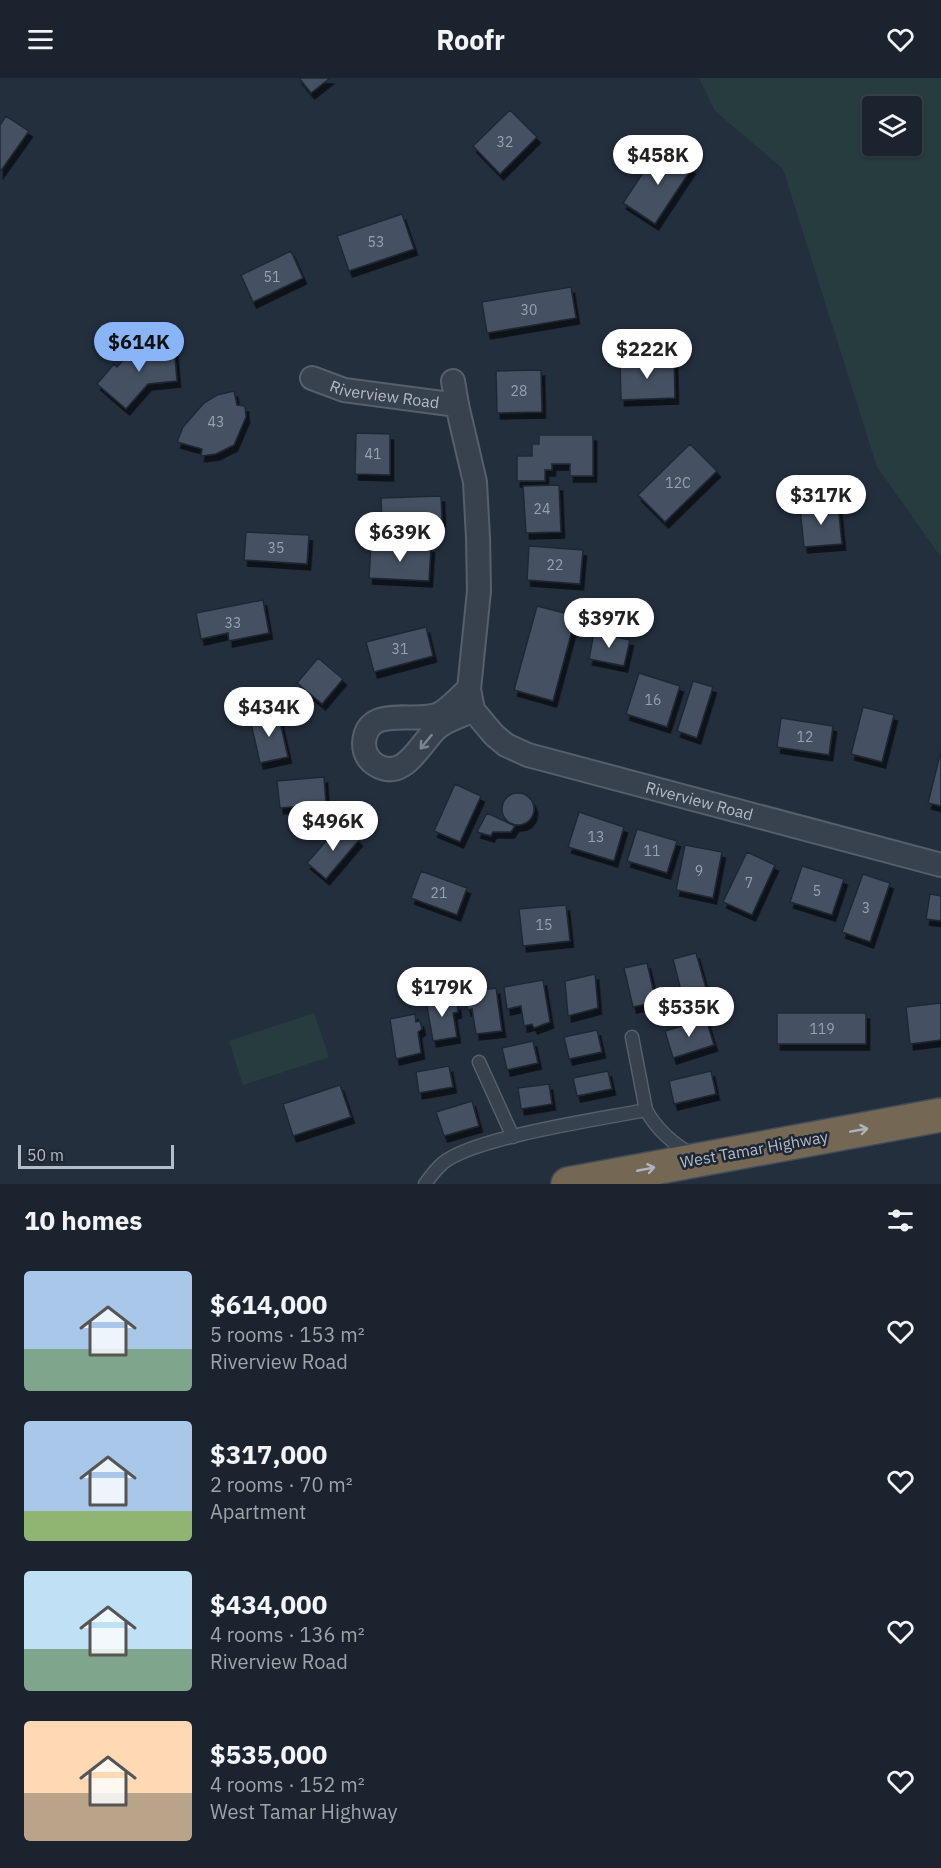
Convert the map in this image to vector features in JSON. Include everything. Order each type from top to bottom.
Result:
[{"type":"highway","name":"West Tamar Highway","points":[[568,1184],[941,1115]]},
{"type":"street","name":"Riverview Road","points":[[312,378],[344,390],[457,405]]},
{"type":"street","name":"Riverview Road","points":[[453,381],[475,482],[479,591],[471,700],[506,745],[528,755],[941,865]]},
{"type":"lane","points":[[632,1037],[646,1110],[653,1122],[676,1146],[700,1159]]},
{"type":"lane","points":[[479,1062],[513,1137]]},
{"type":"lane","points":[[424,1184],[443,1162],[461,1154],[513,1137],[646,1110]]},
{"type":"green space","points":[[699,78],[941,78],[941,557],[877,467],[783,169],[715,111]]},
{"type":"green space","points":[[314,1013],[329,1057],[243,1085],[229,1041]]},
{"type":"building","points":[[299,78],[330,78],[311,93]]},
{"type":"building","points":[[510,110],[537,137],[500,174],[473,146]]},
{"type":"building","points":[[6,116],[29,131],[0,172],[0,125]]},
{"type":"building","points":[[660,147],[692,168],[655,224],[623,203]]},
{"type":"building","points":[[402,214],[414,249],[349,271],[337,236]]},
{"type":"building","points":[[291,251],[303,278],[253,302],[241,275]]},
{"type":"building","points":[[571,287],[576,318],[487,333],[482,302]]},
{"type":"building","points":[[174,346],[177,381],[148,384],[126,409],[97,384],[114,364],[117,367],[132,350]]},
{"type":"building","points":[[674,360],[675,398],[621,400],[620,361]]},
{"type":"building","points":[[541,370],[542,412],[497,413],[496,371]]},
{"type":"building","points":[[234,391],[237,405],[245,406],[246,417],[234,445],[216,454],[201,456],[202,449],[177,442],[183,427],[204,403],[217,395]]},
{"type":"building","points":[[356,433],[390,434],[390,475],[355,474]]},
{"type":"building","points":[[539,435],[593,435],[593,476],[570,476],[570,464],[552,464],[552,470],[545,470],[545,481],[517,481],[517,456],[532,456],[532,444],[539,444]]},
{"type":"building","points":[[690,444],[717,471],[665,522],[638,495]]},
{"type":"building","points":[[559,485],[561,532],[526,533],[523,486]]},
{"type":"building","points":[[441,496],[442,521],[382,523],[381,498]]},
{"type":"building","points":[[838,504],[842,544],[804,547],[800,508]]},
{"type":"building","points":[[246,532],[309,535],[307,564],[244,560]]},
{"type":"building","points":[[371,544],[431,547],[429,581],[369,578]]},
{"type":"building","points":[[529,546],[583,550],[580,584],[527,580]]},
{"type":"building","points":[[263,600],[269,633],[229,641],[228,633],[201,639],[196,613]]},
{"type":"building","points":[[537,606],[576,616],[553,701],[514,690]]},
{"type":"building","points":[[426,627],[433,656],[374,672],[366,642]]},
{"type":"building","points":[[594,632],[630,640],[624,666],[589,659]]},
{"type":"building","points":[[318,658],[343,679],[322,704],[297,683]]},
{"type":"building","points":[[639,673],[680,686],[667,727],[626,714]]},
{"type":"building","points":[[693,681],[713,687],[697,738],[677,731]]},
{"type":"building","points":[[863,707],[894,715],[882,762],[851,754]]},
{"type":"building","points":[[278,713],[288,757],[260,763],[250,719]]},
{"type":"building","points":[[781,718],[833,726],[829,755],[777,747]]},
{"type":"building","points":[[941,751],[941,806],[928,803]]},
{"type":"building","points":[[324,777],[326,804],[280,808],[277,781]]},
{"type":"building","points":[[455,784],[481,796],[460,842],[434,831]]},
{"type":"building","points":[[518,793],[529,798],[534,809],[529,820],[518,825],[507,820],[502,809],[507,798]]},
{"type":"building","points":[[579,812],[624,827],[614,861],[568,847]]},
{"type":"building","points":[[487,813],[515,826],[511,832],[493,832],[491,836],[477,832]]},
{"type":"building","points":[[341,824],[359,840],[326,879],[307,863]]},
{"type":"building","points":[[637,829],[677,841],[667,873],[627,861]]},
{"type":"building","points":[[685,845],[722,852],[713,898],[676,890]]},
{"type":"building","points":[[747,852],[775,865],[752,915],[723,902]]},
{"type":"building","points":[[802,866],[844,879],[832,915],[790,902]]},
{"type":"building","points":[[421,871],[467,888],[457,915],[411,898]]},
{"type":"building","points":[[863,874],[890,883],[870,942],[842,932]]},
{"type":"building","points":[[930,894],[941,896],[941,921],[926,919]]},
{"type":"building","points":[[566,905],[570,941],[523,946],[519,909]]},
{"type":"building","points":[[696,953],[707,992],[683,999],[673,959]]},
{"type":"building","points":[[647,963],[656,1002],[633,1007],[624,968]]},
{"type":"building","points":[[595,974],[598,1008],[568,1016],[565,981]]},
{"type":"building","points":[[543,980],[550,1022],[534,1028],[532,1024],[524,1026],[521,1006],[507,1009],[504,987]]},
{"type":"building","points":[[496,988],[502,1031],[476,1034],[472,1009],[468,1010],[466,1002],[471,1001],[470,992]]},
{"type":"building","points":[[450,996],[452,1005],[457,1004],[458,1012],[453,1013],[457,1037],[433,1041],[426,1000]]},
{"type":"building","points":[[941,1003],[941,1040],[910,1044],[906,1007]]},
{"type":"building","points":[[777,1013],[866,1013],[866,1044],[777,1044]]},
{"type":"building","points":[[415,1014],[416,1022],[420,1021],[422,1029],[418,1032],[421,1053],[396,1059],[390,1019]]},
{"type":"building","points":[[706,1019],[714,1045],[673,1058],[665,1031]]},
{"type":"building","points":[[597,1030],[602,1052],[569,1059],[564,1037]]},
{"type":"building","points":[[533,1041],[538,1063],[507,1070],[502,1048]]},
{"type":"building","points":[[449,1066],[453,1087],[419,1093],[416,1072]]},
{"type":"building","points":[[608,1071],[612,1089],[577,1096],[573,1078]]},
{"type":"building","points":[[711,1071],[716,1094],[674,1104],[669,1081]]},
{"type":"building","points":[[549,1084],[552,1104],[521,1109],[518,1088]]},
{"type":"building","points":[[340,1085],[351,1117],[293,1136],[283,1104]]},
{"type":"building","points":[[472,1101],[479,1126],[444,1136],[436,1112]]}]
